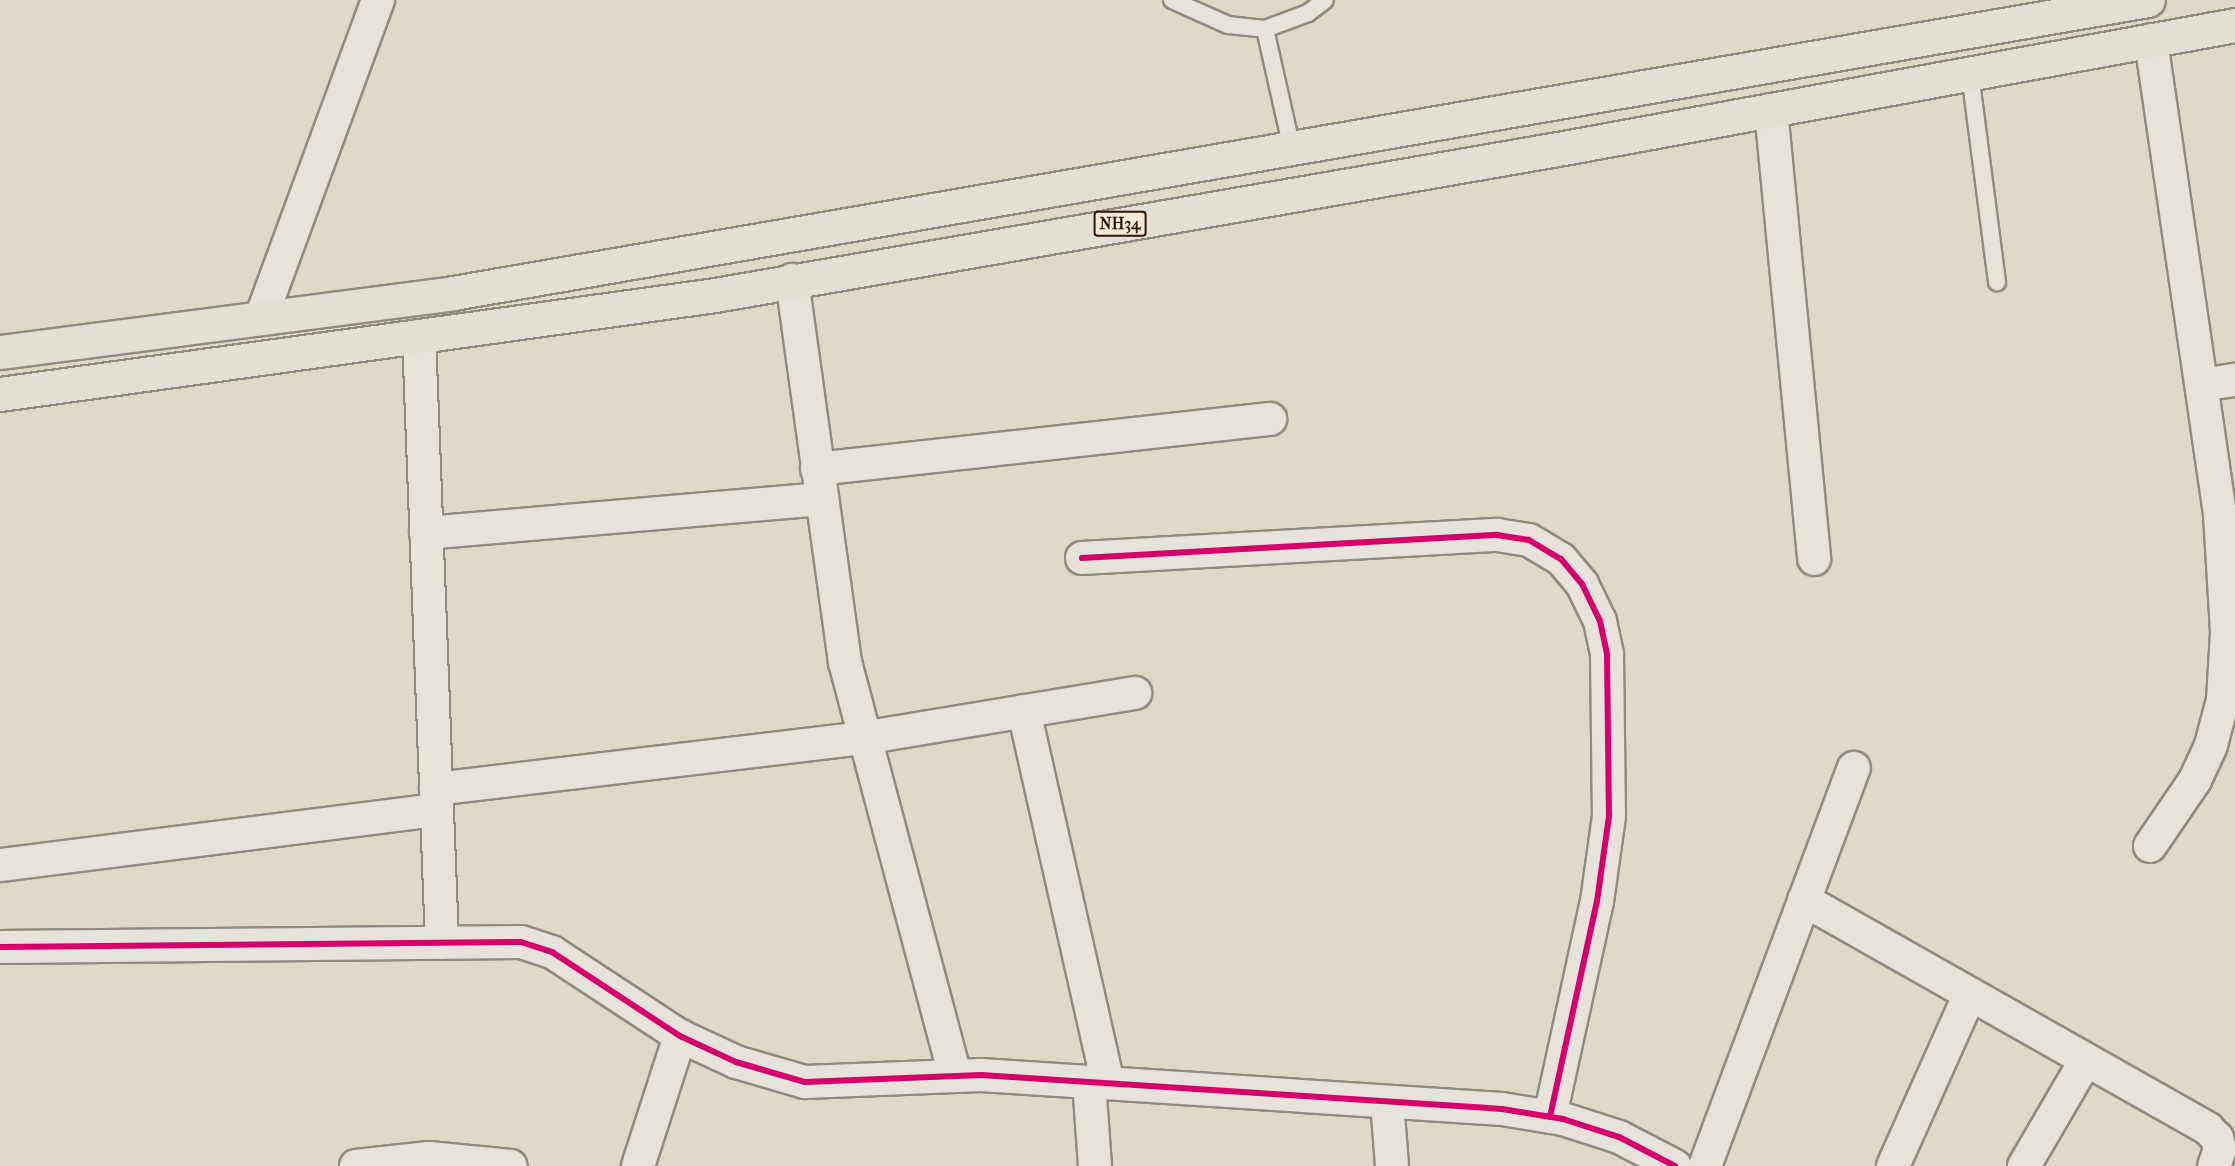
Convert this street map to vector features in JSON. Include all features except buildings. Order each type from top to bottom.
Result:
[{"type":"highway","points":[[0,352],[453,292],[2148,0]]},
{"type":"highway","name":"NH34","points":[[0,394],[686,299],[1771,110],[2235,25]]},
{"type":"street","points":[[261,318],[378,0]]},
{"type":"street","points":[[2150,846],[2194,780],[2211,745],[2223,700],[2227,632],[2220,514],[2151,40]]},
{"type":"street","points":[[1771,110],[1814,559]]},
{"type":"street","points":[[792,280],[839,631],[863,738],[955,1075]]},
{"type":"street","points":[[419,336],[442,943]]},
{"type":"street","points":[[2202,385],[2235,380]]},
{"type":"street","points":[[426,533],[819,484],[1270,419]]},
{"type":"street","points":[[1082,558],[1497,535],[1530,540],[1561,559],[1582,584],[1600,621],[1607,655],[1609,816],[1597,901],[1550,1117]]},
{"type":"street","points":[[0,865],[863,738],[1135,693]]},
{"type":"street","points":[[1024,711],[1099,1082],[1095,1166]]},
{"type":"street","points":[[1705,1166],[1854,768]]},
{"type":"street","points":[[1804,900],[2208,1129],[2223,1149]]},
{"type":"street","points":[[0,947],[442,943],[537,945],[680,1036],[736,1062],[805,1082],[955,1075],[1099,1082],[1502,1109],[1550,1117],[1619,1137],[1674,1166]]},
{"type":"street","points":[[1893,1166],[1970,994]]},
{"type":"street","points":[[638,1166],[680,1036]]},
{"type":"street","points":[[2024,1166],[2086,1060]]},
{"type":"street","points":[[1387,1102],[1392,1166]]},
{"type":"street","points":[[356,1166],[407,1163],[429,1158],[511,1166]]},
{"type":"lane","points":[[1172,0],[1228,25],[1265,29],[1308,13],[1325,0]]},
{"type":"lane","points":[[1265,29],[1292,148]]},
{"type":"lane","points":[[1970,74],[1996,282]]},
{"type":"cycle path","points":[[1082,558],[1497,535],[1529,540],[1561,559],[1582,584],[1600,621],[1607,655],[1609,816],[1597,901],[1550,1117]]},
{"type":"cycle path","points":[[0,947],[521,942],[552,952],[680,1036],[736,1062],[805,1082],[981,1075],[1502,1109],[1563,1119],[1619,1137],[1675,1166]]}]
